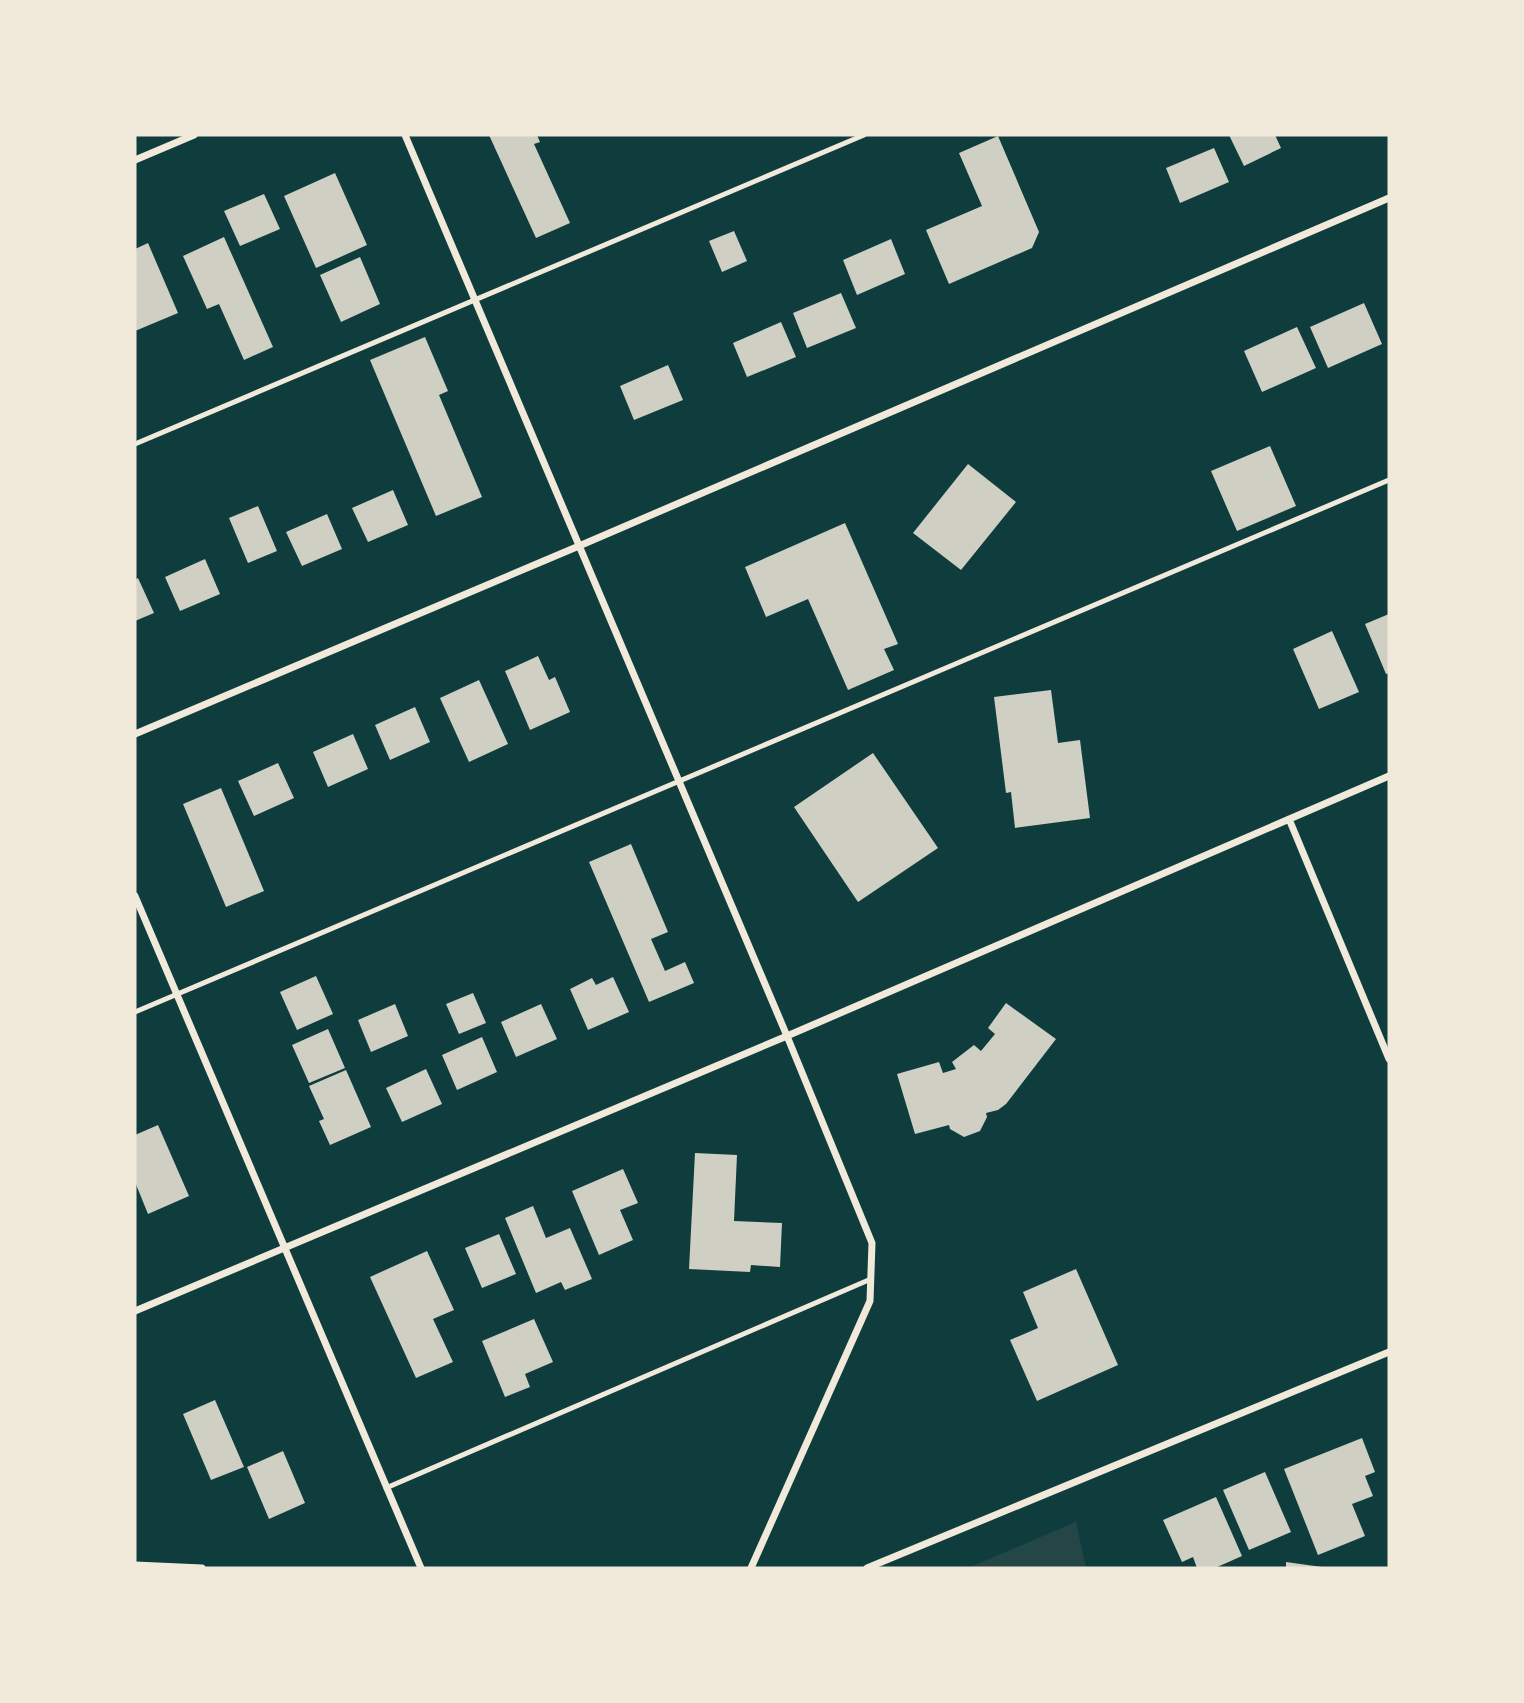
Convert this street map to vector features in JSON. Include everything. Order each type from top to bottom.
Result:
[{"type":"street","points":[[135,160],[194,135]]},
{"type":"street","points":[[405,135],[787,1035],[872,1243],[870,1301],[751,1568]]},
{"type":"street","points":[[135,734],[1389,198]]},
{"type":"street","points":[[135,1311],[1389,776]]},
{"type":"street","points":[[1289,819],[1389,1059]]},
{"type":"street","points":[[135,896],[421,1568]]},
{"type":"street","points":[[867,1568],[1389,1352]]},
{"type":"street","points":[[135,1565],[202,1568]]},
{"type":"lane","points":[[135,444],[864,135]]},
{"type":"lane","points":[[135,1013],[1389,480]]},
{"type":"lane","points":[[386,1488],[870,1279]]},
{"type":"shaded area","points":[[1076,1522],[1086,1568],[968,1568]]},
{"type":"building","points":[[489,135],[537,135],[540,142],[534,144],[570,223],[536,238]]},
{"type":"building","points":[[1229,135],[1275,135],[1281,148],[1244,166]]},
{"type":"building","points":[[998,136],[1039,232],[1032,248],[949,284],[926,230],[982,206],[959,153]]},
{"type":"building","points":[[1214,148],[1229,182],[1180,203],[1166,168]]},
{"type":"building","points":[[335,173],[367,245],[316,268],[284,196]]},
{"type":"building","points":[[264,194],[280,229],[240,246],[224,211]]},
{"type":"building","points":[[734,231],[747,261],[722,272],[709,241]]},
{"type":"building","points":[[224,237],[273,347],[244,360],[219,304],[207,309],[183,256]]},
{"type":"building","points":[[891,239],[905,274],[857,295],[843,260]]},
{"type":"building","points":[[148,243],[178,313],[135,331],[135,249]]},
{"type":"building","points":[[360,257],[380,304],[341,322],[320,275]]},
{"type":"building","points":[[841,293],[856,328],[807,348],[793,313]]},
{"type":"building","points":[[1364,303],[1382,344],[1328,368],[1310,327]]},
{"type":"building","points":[[781,322],[796,357],[747,377],[733,343]]},
{"type":"building","points":[[1297,327],[1316,368],[1262,392],[1244,351]]},
{"type":"building","points":[[425,337],[448,391],[439,395],[482,497],[436,516],[370,360]]},
{"type":"building","points":[[668,365],[683,400],[634,420],[620,386]]},
{"type":"building","points":[[1270,446],[1296,506],[1237,531],[1211,471]]},
{"type":"building","points":[[968,464],[1016,502],[961,570],[913,533]]},
{"type":"building","points":[[393,490],[408,525],[368,542],[352,508]]},
{"type":"building","points":[[258,506],[277,551],[248,563],[229,518]]},
{"type":"building","points":[[327,514],[342,549],[302,566],[286,532]]},
{"type":"building","points":[[845,523],[898,644],[884,649],[894,670],[848,690],[808,599],[766,617],[745,567]]},
{"type":"building","points":[[205,559],[220,594],[180,611],[165,577]]},
{"type":"building","points":[[138,578],[154,613],[135,621],[135,580]]},
{"type":"building","points":[[1389,614],[1389,673],[1386,674],[1365,624]]},
{"type":"building","points":[[1332,631],[1359,692],[1319,709],[1293,649]]},
{"type":"building","points":[[538,656],[549,680],[555,677],[570,712],[530,730],[505,671]]},
{"type":"building","points":[[479,680],[508,744],[469,762],[440,698]]},
{"type":"building","points":[[1051,690],[1058,743],[1080,740],[1090,818],[1015,828],[1011,792],[1006,793],[994,697]]},
{"type":"building","points":[[415,707],[430,742],[390,760],[375,725]]},
{"type":"building","points":[[353,734],[368,769],[328,787],[313,752]]},
{"type":"building","points":[[873,753],[938,848],[858,902],[794,807]]},
{"type":"building","points":[[278,763],[294,798],[254,816],[238,781]]},
{"type":"building","points":[[221,788],[264,891],[226,907],[183,804]]},
{"type":"building","points":[[631,844],[668,932],[651,939],[665,971],[685,962],[694,983],[649,1002],[589,862]]},
{"type":"building","points":[[316,976],[333,1014],[297,1030],[280,992]]},
{"type":"building","points":[[613,977],[629,1012],[588,1030],[570,989],[592,978],[596,985]]},
{"type":"building","points":[[473,993],[486,1023],[459,1034],[446,1004]]},
{"type":"building","points":[[1006,1003],[1056,1039],[1006,1104],[998,1110],[986,1113],[987,1117],[980,1131],[964,1137],[950,1129],[949,1125],[915,1134],[897,1074],[939,1062],[943,1073],[956,1069],[952,1062],[974,1045],[981,1051],[995,1034],[988,1028]]},
{"type":"building","points":[[395,1004],[408,1036],[371,1052],[358,1020]]},
{"type":"building","points":[[541,1004],[557,1039],[516,1057],[501,1022]]},
{"type":"building","points":[[328,1029],[345,1068],[309,1083],[292,1045]]},
{"type":"building","points":[[482,1037],[497,1072],[457,1090],[442,1055]]},
{"type":"building","points":[[426,1069],[442,1104],[402,1122],[386,1088]]},
{"type":"building","points":[[346,1070],[371,1127],[330,1145],[319,1121],[324,1119],[309,1086]]},
{"type":"building","points":[[158,1125],[189,1196],[148,1214],[135,1182],[135,1135]]},
{"type":"building","points":[[695,1153],[737,1155],[734,1221],[782,1223],[780,1267],[751,1265],[750,1272],[689,1269]]},
{"type":"building","points":[[623,1169],[638,1203],[620,1210],[633,1240],[599,1255],[572,1191]]},
{"type":"building","points":[[533,1206],[546,1238],[570,1228],[592,1279],[565,1290],[561,1282],[536,1293],[505,1218]]},
{"type":"building","points":[[499,1234],[516,1274],[482,1288],[465,1248]]},
{"type":"building","points":[[427,1251],[454,1310],[433,1319],[453,1362],[416,1378],[370,1277]]},
{"type":"building","points":[[1076,1269],[1118,1365],[1037,1401],[1010,1340],[1038,1328],[1023,1292]]},
{"type":"building","points":[[534,1319],[553,1362],[525,1374],[530,1387],[505,1397],[482,1341]]},
{"type":"building","points":[[215,1400],[244,1467],[211,1480],[183,1414]]},
{"type":"building","points":[[1362,1438],[1375,1472],[1365,1476],[1373,1496],[1352,1504],[1365,1536],[1318,1555],[1284,1469]]},
{"type":"building","points":[[283,1451],[305,1503],[269,1519],[247,1467]]},
{"type":"building","points":[[1265,1472],[1291,1532],[1249,1550],[1223,1490]]},
{"type":"building","points":[[1216,1497],[1242,1556],[1215,1568],[1197,1568],[1193,1557],[1182,1562],[1163,1520]]},
{"type":"building","points":[[1286,1562],[1322,1567],[1322,1568],[1286,1568]]}]
